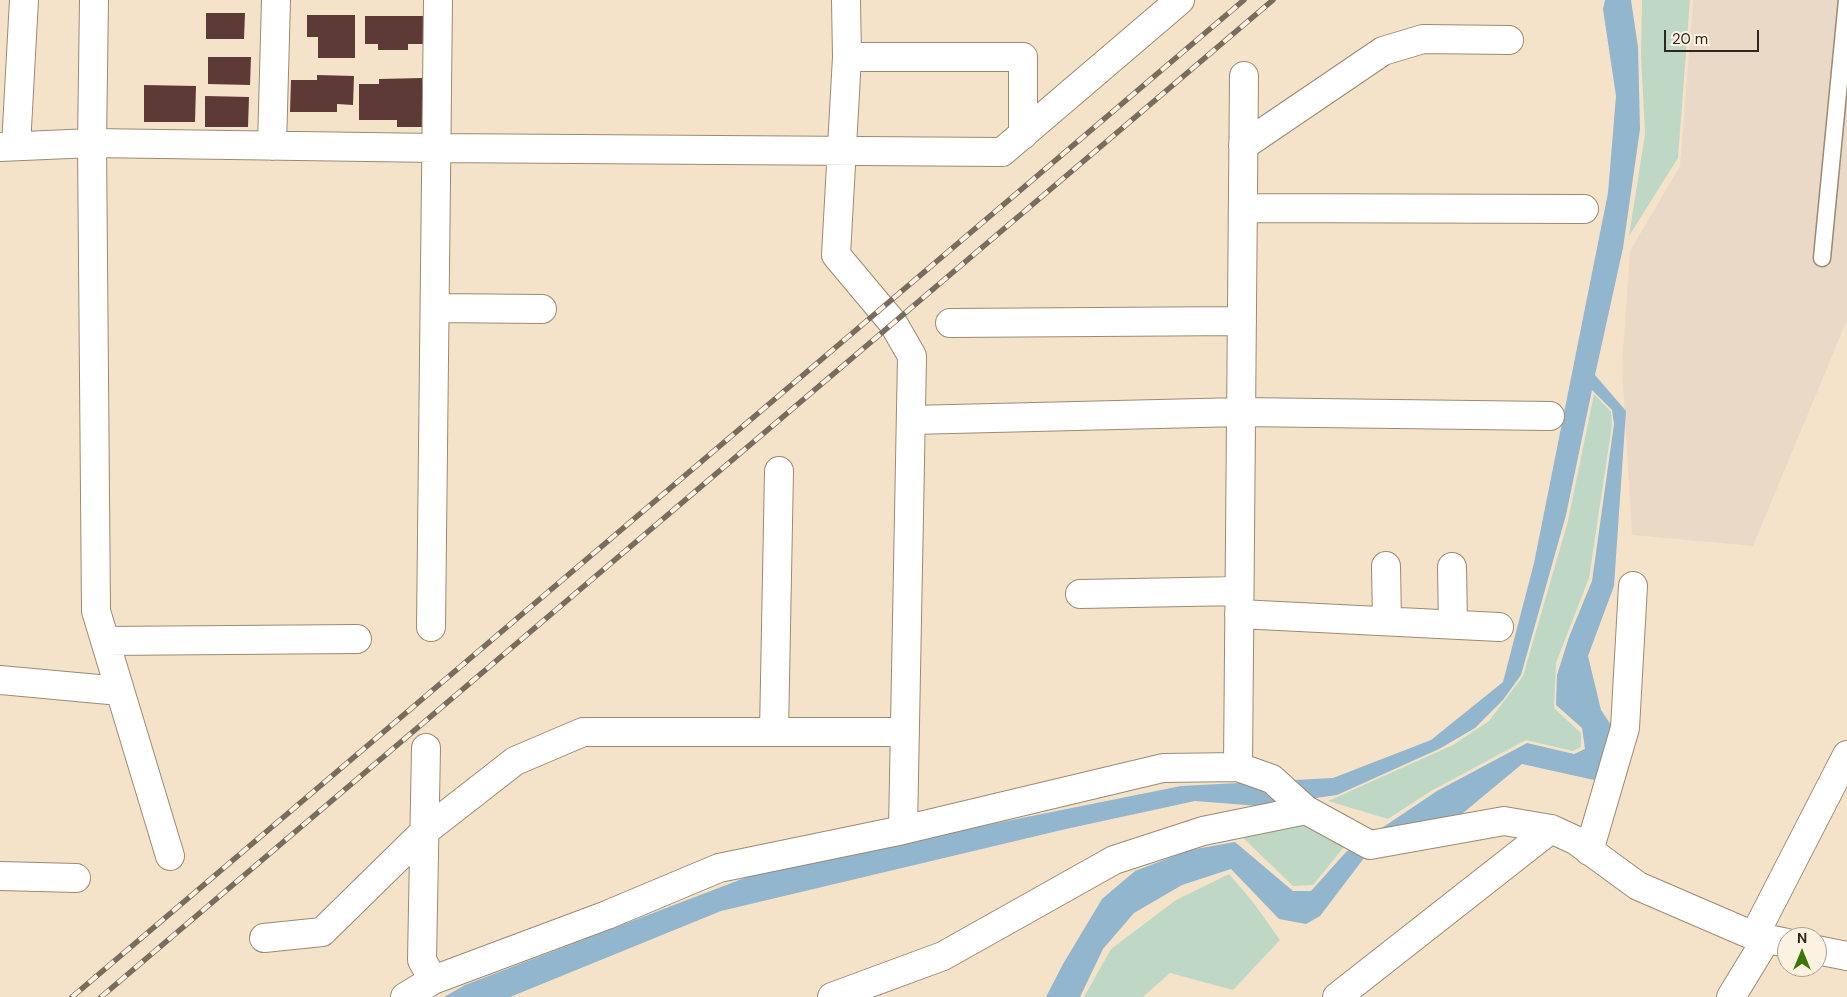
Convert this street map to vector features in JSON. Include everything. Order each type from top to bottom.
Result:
[{"type":"street","points":[[24,0],[8,146],[92,144],[1002,152],[1180,0]]},
{"type":"street","points":[[94,0],[92,144],[96,611],[170,856]]},
{"type":"street","points":[[272,146],[276,0]]},
{"type":"street","points":[[431,627],[438,0]]},
{"type":"street","points":[[846,0],[847,57],[836,255],[893,323],[912,356],[903,830]]},
{"type":"street","points":[[1243,146],[1383,51],[1424,39],[1509,40]]},
{"type":"street","points":[[847,57],[1023,57],[1023,135]]},
{"type":"street","points":[[1238,767],[1244,76]]},
{"type":"street","points":[[1243,208],[1584,209]]},
{"type":"street","points":[[435,308],[542,309]]},
{"type":"street","points":[[950,323],[1242,321]]},
{"type":"street","points":[[911,420],[1241,412],[1550,416]]},
{"type":"street","points":[[774,732],[779,471]]},
{"type":"street","points":[[1386,566],[1387,621]]},
{"type":"street","points":[[1452,567],[1453,624]]},
{"type":"street","points":[[1589,851],[1625,728],[1633,586]]},
{"type":"street","points":[[1080,594],[1239,603],[1387,621],[1499,627]]},
{"type":"street","points":[[105,641],[357,639]]},
{"type":"street","points":[[0,680],[120,691]]},
{"type":"street","points":[[264,938],[322,932],[424,832],[515,761],[583,732],[905,732]]},
{"type":"street","points":[[426,748],[422,960],[433,980]]},
{"type":"street","points":[[1731,997],[1769,939],[1847,755]]},
{"type":"street","points":[[405,997],[433,980],[607,915],[719,868],[903,830],[1163,768],[1238,767],[1272,779],[1306,810],[1370,845],[1504,821],[1551,828],[1575,840],[1638,886],[1769,939]]},
{"type":"street","points":[[832,997],[943,956],[1114,860],[1203,831],[1306,810]]},
{"type":"street","points":[[1337,997],[1551,828]]},
{"type":"street","points":[[0,876],[76,878]]},
{"type":"street","points":[[1827,952],[1847,956]]},
{"type":"lane","points":[[1822,258],[1847,0]]},
{"type":"shaded area","points":[[1693,0],[1847,0],[1847,320],[1753,546],[1632,535],[1622,367],[1630,251],[1680,166]]},
{"type":"green space","points":[[1642,0],[1690,0],[1678,158],[1629,236],[1645,134],[1641,56]]},
{"type":"green space","points":[[1594,394],[1611,412],[1612,425],[1589,578],[1556,663],[1554,708],[1581,733],[1581,747],[1573,751],[1526,740],[1431,791],[1388,819],[1328,801],[1453,745],[1489,721],[1523,676],[1568,521]]},
{"type":"green space","points":[[1303,824],[1344,847],[1313,885],[1293,886],[1238,833]]},
{"type":"green space","points":[[1229,874],[1253,902],[1280,940],[1233,990],[1170,973],[1143,997],[1084,997],[1111,949],[1176,900]]},
{"type":"water","points":[[1605,0],[1631,0],[1638,47],[1640,129],[1623,248],[1595,375],[1626,411],[1614,586],[1588,656],[1601,710],[1611,725],[1603,764],[1594,780],[1522,764],[1457,818],[1410,833],[1364,858],[1320,916],[1306,924],[1279,919],[1231,869],[1182,885],[1134,913],[1103,949],[1080,997],[1046,997],[1063,964],[1102,899],[1135,871],[1190,850],[1235,842],[1293,891],[1311,891],[1346,852],[1437,791],[1527,743],[1574,754],[1585,749],[1582,728],[1556,705],[1557,675],[1569,637],[1592,581],[1614,424],[1612,410],[1592,390],[1566,515],[1521,675],[1503,700],[1475,728],[1439,749],[1337,795],[1259,806],[1195,801],[1066,829],[721,911],[510,997],[444,997],[465,985],[768,869],[1181,786],[1333,778],[1431,740],[1503,682],[1534,563],[1608,193],[1616,96],[1603,9]]},
{"type":"building","points":[[206,13],[245,13],[244,39],[206,39]]},
{"type":"building","points":[[307,15],[355,15],[355,58],[318,58],[318,37],[307,37]]},
{"type":"building","points":[[365,16],[424,16],[424,44],[408,44],[408,50],[378,50],[378,44],[365,44]]},
{"type":"building","points":[[208,57],[251,57],[250,85],[208,84]]},
{"type":"building","points":[[317,75],[354,76],[353,105],[337,104],[337,112],[290,112],[291,80],[317,80]]},
{"type":"building","points":[[422,78],[422,127],[397,127],[397,120],[359,120],[359,84],[379,84],[379,79]]},
{"type":"building","points":[[144,85],[196,86],[195,122],[144,122]]},
{"type":"building","points":[[205,96],[249,97],[248,127],[205,127]]},
{"type":"railway","points":[[72,997],[1244,0]]},
{"type":"railway","points":[[101,997],[1273,0]]}]
